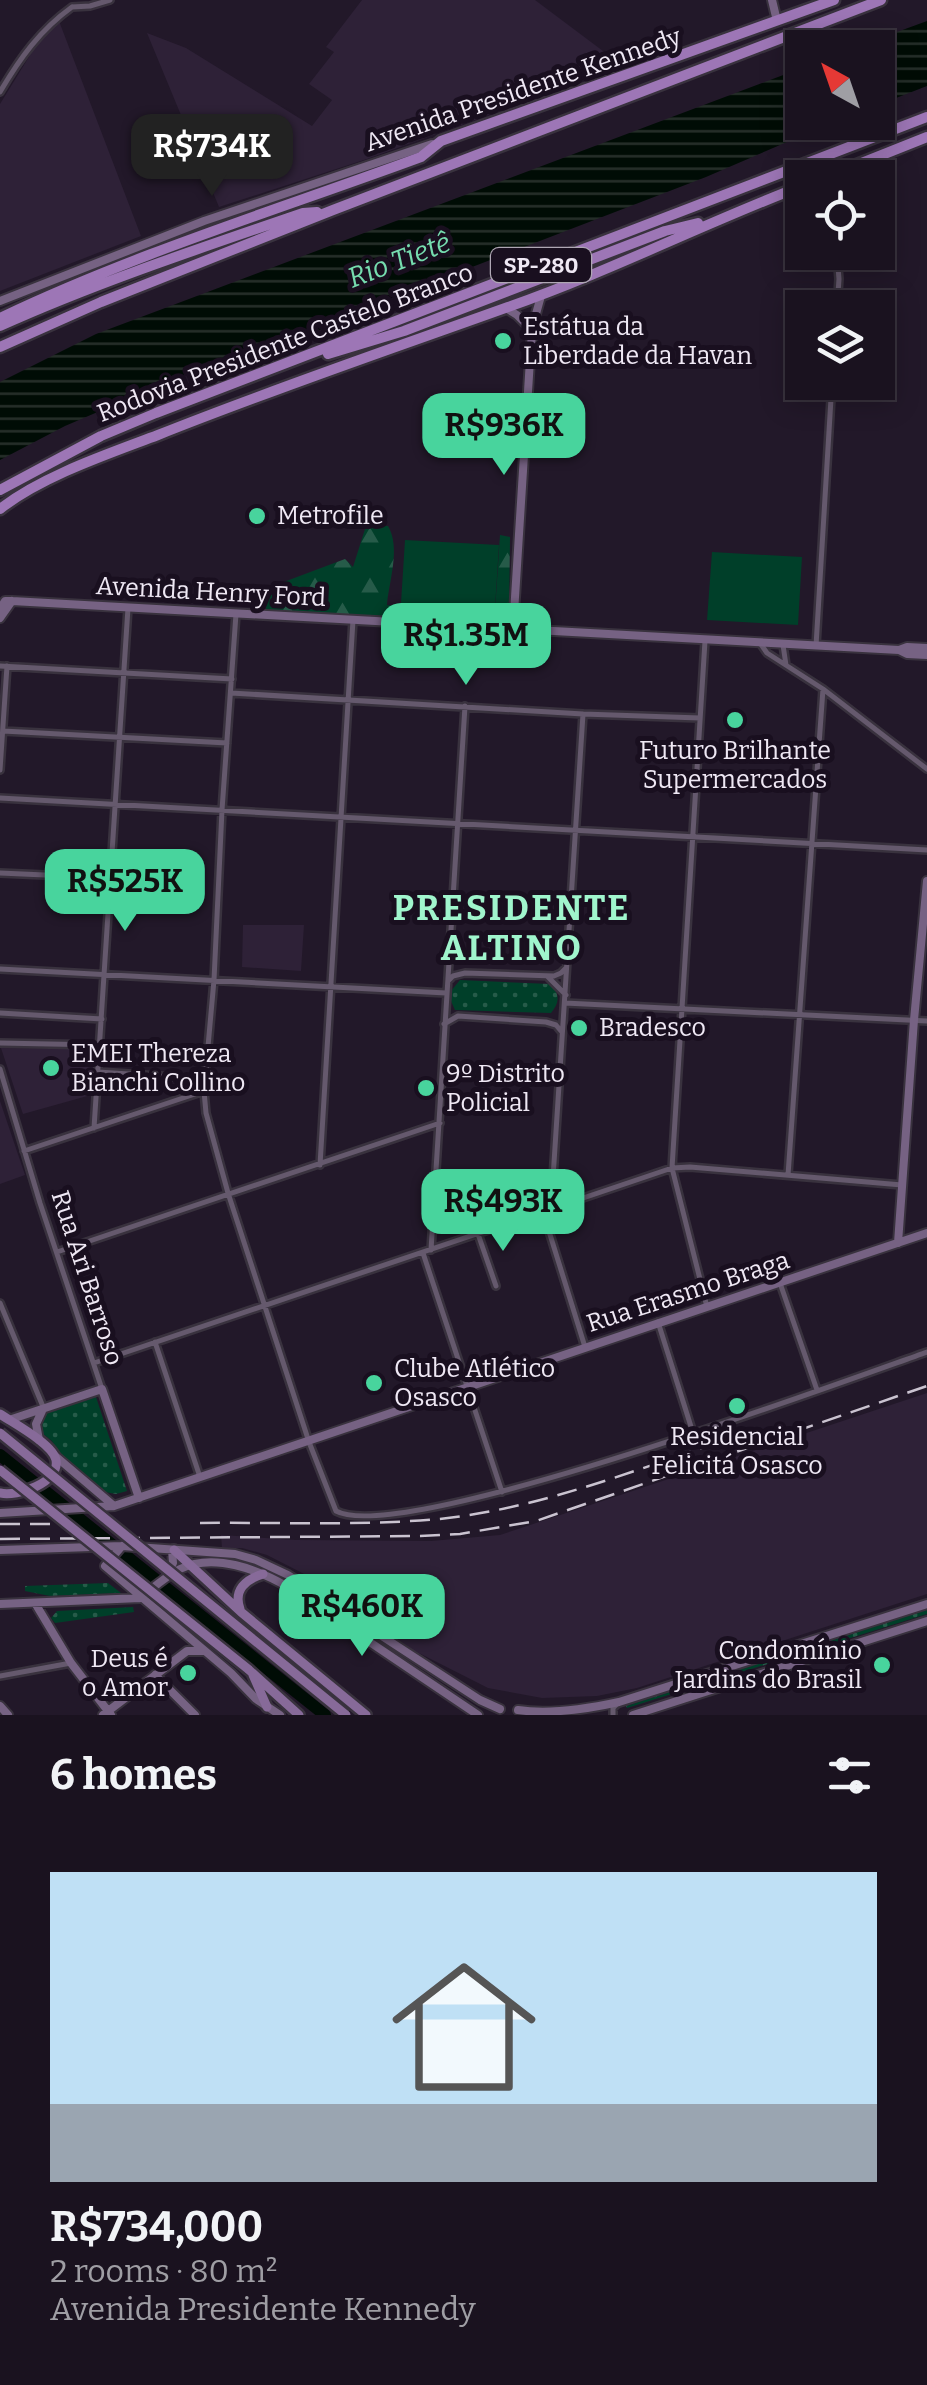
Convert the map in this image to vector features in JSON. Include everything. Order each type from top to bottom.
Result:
[{"type":"highway","name":"Avenida Presidente Kennedy","points":[[441,141],[834,0]]},
{"type":"highway","points":[[0,347],[86,308],[333,210],[881,0]]},
{"type":"highway","name":"Rodovia Presidente Castelo Branco","points":[[0,490],[100,436],[927,117]]},
{"type":"highway","points":[[869,160],[927,137]]},
{"type":"highway","points":[[0,318],[165,249],[420,157],[441,141]]},
{"type":"highway","points":[[0,509],[106,455],[541,296],[785,193]]},
{"type":"highway","points":[[0,326],[198,249],[304,213],[333,210]]},
{"type":"highway","points":[[308,356],[334,353],[404,331],[665,232],[717,219]]},
{"type":"main road","points":[[772,0],[777,21]]},
{"type":"main road","name":"Avenida Presidente Kennedy","points":[[0,301],[204,221],[441,141]]},
{"type":"main road","points":[[513,629],[532,331],[541,296]]},
{"type":"main road","points":[[506,308],[532,331]]},
{"type":"main road","points":[[0,618],[4,603]]},
{"type":"main road","name":"Avenida Henry Ford","points":[[4,603],[927,651]]},
{"type":"main road","points":[[898,1243],[927,881]]},
{"type":"main road","name":"Rua Erasmo Braga","points":[[0,1512],[114,1506],[927,1233]]},
{"type":"main road","points":[[4,1417],[44,1409],[102,1389]]},
{"type":"main road","name":"Rua Ari Barroso","points":[[102,1389],[139,1498]]},
{"type":"main road","points":[[39,1440],[36,1424],[44,1409]]},
{"type":"main road","points":[[4,1417],[39,1440],[114,1506]]},
{"type":"main road","points":[[0,1433],[346,1715]]},
{"type":"main road","points":[[0,1492],[11,1495],[36,1486],[55,1468],[54,1456]]},
{"type":"main road","points":[[0,1470],[250,1670],[299,1715]]},
{"type":"main road","points":[[118,1547],[105,1566],[256,1699],[280,1715]]},
{"type":"main road","points":[[0,1550],[118,1547],[234,1554],[256,1560],[288,1575],[497,1712],[509,1707],[520,1713],[571,1710],[619,1702],[927,1604]]},
{"type":"main road","points":[[173,1550],[366,1715]]},
{"type":"main road","points":[[162,1581],[173,1563],[173,1550]]},
{"type":"main road","points":[[0,1604],[140,1598],[188,1566],[238,1566],[263,1574],[305,1598],[478,1715]]},
{"type":"main road","points":[[241,1612],[241,1588],[263,1574]]},
{"type":"main road","points":[[36,1603],[70,1663],[108,1714],[188,1651],[206,1652]]},
{"type":"main road","points":[[633,1715],[927,1622]]},
{"type":"main road","points":[[186,1635],[188,1651]]},
{"type":"main road","points":[[250,1670],[267,1707]]},
{"type":"main road","points":[[155,1676],[195,1715]]},
{"type":"main road","points":[[0,1706],[8,1715]]},
{"type":"street","points":[[0,92],[35,39],[51,23],[74,4],[90,6],[110,0]]},
{"type":"street","points":[[816,646],[831,400]]},
{"type":"street","points":[[94,1128],[128,608]]},
{"type":"street","points":[[236,614],[204,1091],[208,1127],[336,1511],[346,1516],[405,1513],[502,1492],[693,1433],[927,1352]]},
{"type":"street","points":[[320,1165],[353,620]]},
{"type":"street","points":[[705,639],[672,1168],[708,1307]]},
{"type":"street","points":[[760,643],[767,653],[927,768]]},
{"type":"street","points":[[783,645],[786,665]]},
{"type":"street","points":[[0,770],[3,666],[232,679]]},
{"type":"street","points":[[788,1175],[823,690]]},
{"type":"street","points":[[231,693],[700,718]]},
{"type":"street","points":[[431,1250],[464,706]]},
{"type":"street","points":[[551,1209],[584,714]]},
{"type":"street","points":[[3,731],[227,744]]},
{"type":"street","points":[[0,798],[927,850]]},
{"type":"street","points":[[0,873],[112,878]]},
{"type":"street","points":[[448,956],[464,973]]},
{"type":"street","points":[[446,982],[464,973],[548,977],[561,973],[568,965]]},
{"type":"street","points":[[0,969],[446,992]]},
{"type":"street","points":[[548,977],[566,1002]]},
{"type":"street","points":[[546,1022],[566,1002],[927,1021]]},
{"type":"street","points":[[446,1003],[449,1012],[458,1016],[546,1022],[562,1034]]},
{"type":"street","points":[[0,1013],[102,1019]]},
{"type":"street","points":[[444,1024],[458,1016]]},
{"type":"street","points":[[0,1044],[100,1045]]},
{"type":"street","name":"Rua Ari Barroso","points":[[0,1069],[102,1389]]},
{"type":"street","points":[[98,1072],[205,1079]]},
{"type":"street","points":[[24,1151],[204,1091]]},
{"type":"street","points":[[57,1252],[440,1123]]},
{"type":"street","points":[[94,1363],[672,1168],[902,1186]]},
{"type":"street","points":[[543,1212],[585,1347]]},
{"type":"street","points":[[478,1234],[496,1286]]},
{"type":"street","points":[[422,1252],[502,1492]]},
{"type":"street","points":[[780,1283],[817,1390]]},
{"type":"street","points":[[0,1303],[44,1409]]},
{"type":"street","points":[[658,1322],[693,1433]]},
{"type":"street","points":[[155,1342],[200,1477]]},
{"type":"street","points":[[0,1676],[70,1663]]},
{"type":"street","points":[[614,1715],[613,1708],[619,1702]]},
{"type":"shaded area","points":[[362,0],[535,0],[623,66],[367,159],[219,207],[147,33],[186,48],[312,126],[332,100],[309,84],[334,52],[326,47]]},
{"type":"shaded area","points":[[59,21],[141,236],[0,291],[0,104],[35,47]]},
{"type":"shaded area","points":[[243,925],[304,925],[301,971],[242,967]]},
{"type":"shaded area","name":"EMEI Thereza Bianchi Collino","points":[[1,1048],[95,1049],[91,1095],[23,1114]]},
{"type":"shaded area","points":[[0,1101],[25,1175],[0,1184]]},
{"type":"shaded area","points":[[927,1393],[927,1594],[637,1688],[597,1696],[542,1698],[488,1688],[411,1649],[312,1578],[267,1555],[242,1548],[222,1548],[221,1535],[431,1541],[500,1535]]},
{"type":"green space","points":[[366,526],[388,526],[392,535],[394,554],[387,605],[495,612],[500,535],[510,537],[509,616],[498,622],[266,611],[265,589],[345,559],[353,567]]},
{"type":"green space","points":[[405,540],[499,545],[495,608],[401,603]]},
{"type":"green space","points":[[712,552],[802,557],[798,625],[707,620]]},
{"type":"green space","points":[[460,980],[550,984],[557,1002],[551,1013],[455,1010],[451,991]]},
{"type":"green space","points":[[96,1397],[127,1491],[116,1494],[99,1491],[60,1457],[52,1441],[39,1431],[40,1419],[45,1414]]},
{"type":"green space","points":[[108,1583],[121,1593],[50,1596],[25,1591],[25,1586]]},
{"type":"green space","points":[[133,1607],[134,1612],[55,1623],[51,1618],[57,1611]]},
{"type":"green space","points":[[927,1610],[927,1614],[626,1706]]},
{"type":"water","points":[[927,21],[927,86],[895,98],[895,33]]},
{"type":"water","name":"Rio Tietê","points":[[785,74],[785,140],[792,140],[706,177],[363,309],[320,330],[274,341],[177,378],[65,426],[0,460],[0,382],[96,334]]},
{"type":"waterway","points":[[0,1455],[325,1715]]},
{"type":"railway","points":[[0,1539],[460,1534],[536,1521],[927,1386]]},
{"type":"railway","points":[[200,1523],[380,1522],[476,1514],[586,1487],[728,1439]]},
{"type":"railway","points":[[0,1524],[65,1524]]},
{"type":"place","name":"Estátua da Liberdade da Havan","points":[[503,341]]},
{"type":"place","name":"Metrofile","points":[[257,516]]},
{"type":"place","name":"Futuro Brilhante Supermercados","points":[[735,720]]},
{"type":"place","name":"Bradesco","points":[[579,1028]]},
{"type":"place","name":"EMEI Thereza Bianchi Collino","points":[[51,1068]]},
{"type":"place","name":"9º Distrito Policial","points":[[426,1088]]},
{"type":"place","name":"Clube Atlético Osasco","points":[[374,1383]]},
{"type":"place","name":"Residencial Felicitá Osasco","points":[[737,1406]]},
{"type":"place","name":"Condomínio Jardins do Brasil","points":[[882,1665]]},
{"type":"place","name":"Deus é o Amor","points":[[188,1673]]},
{"type":"district","name":"PRESIDENTE ALTINO","points":[[512,928]]}]
